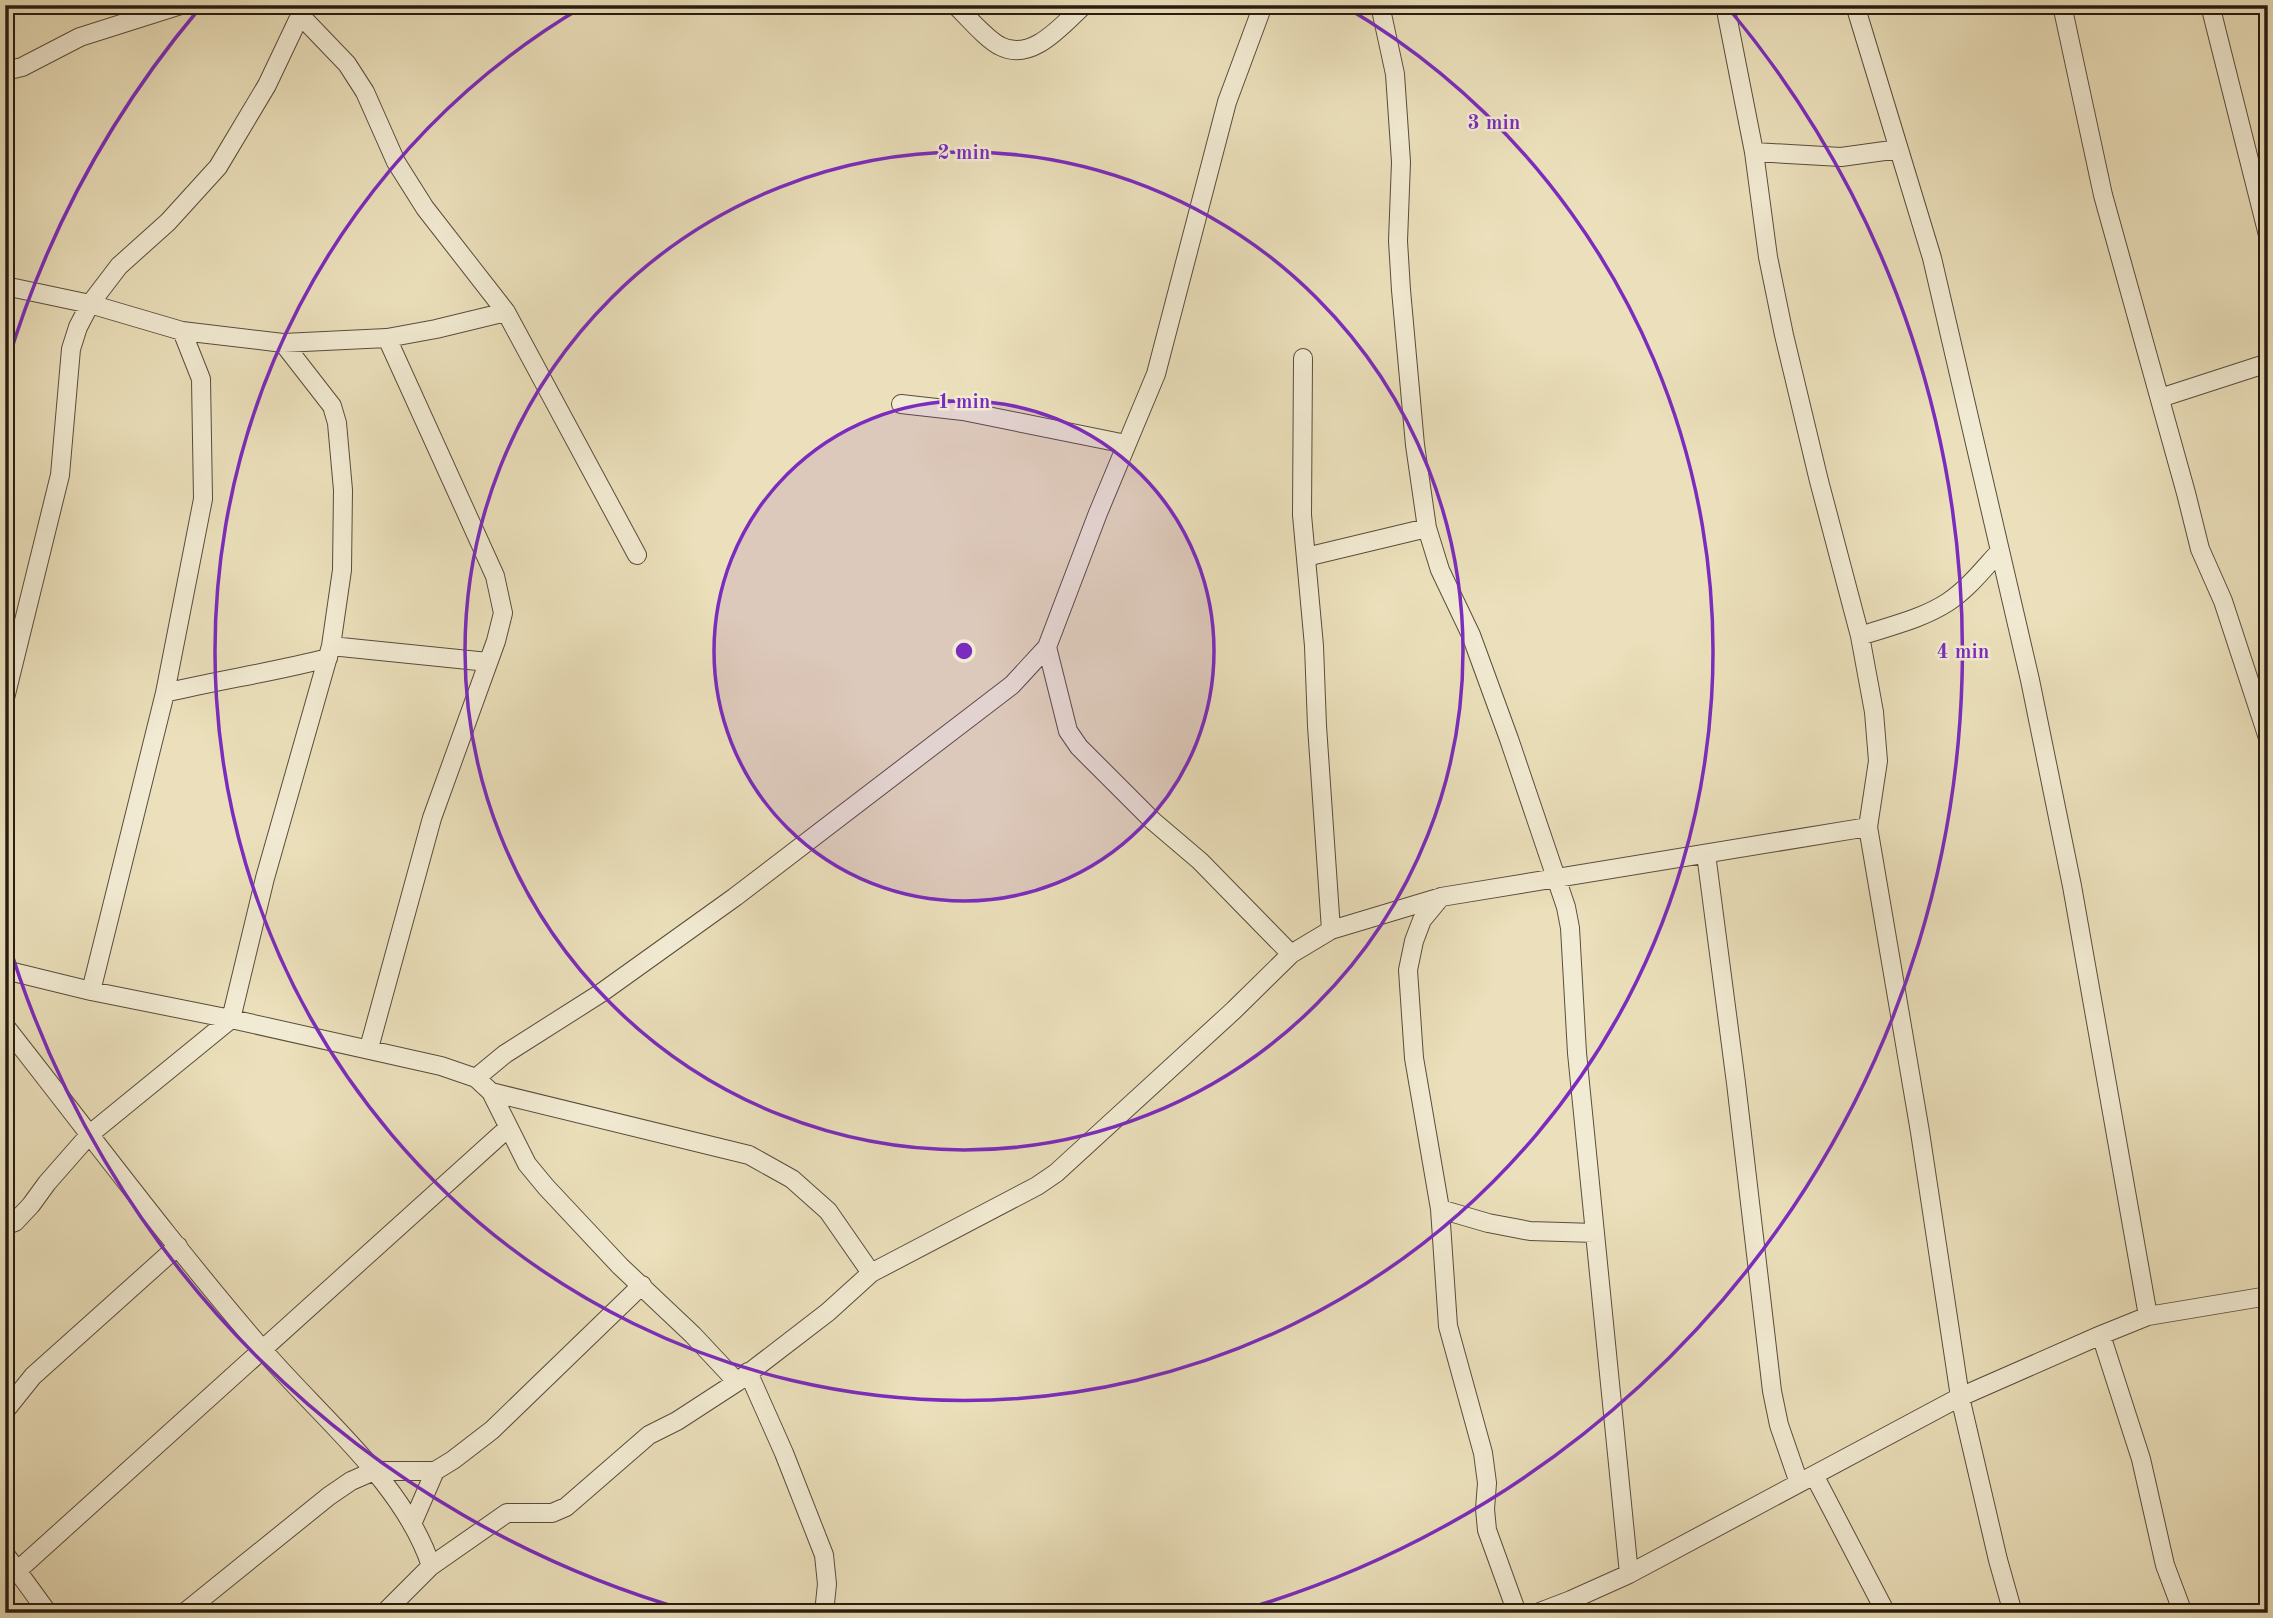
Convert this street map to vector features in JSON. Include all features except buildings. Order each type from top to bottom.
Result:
[{"type":"street","points":[[5,71],[22,67],[80,37],[181,5]]},
{"type":"street","points":[[956,5],[998,46],[1012,51],[1027,49],[1046,39],[1084,5]]},
{"type":"street","points":[[476,1078],[505,1054],[601,993],[735,897],[1012,685],[1047,648],[1156,374],[1227,102],[1263,5]]},
{"type":"street","points":[[1380,5],[1395,74],[1401,162],[1398,241],[1401,290],[1415,445],[1427,528],[1440,570],[1476,648],[1556,877],[1570,928],[1577,1053],[1629,1574]]},
{"type":"street","points":[[1725,5],[1754,152],[1768,257],[1784,335],[1860,636],[1874,712],[1878,761],[1868,827],[1920,1132],[1960,1397],[2013,1613]]},
{"type":"street","points":[[1856,5],[1932,258],[2030,680],[2072,886],[2148,1316]]},
{"type":"street","points":[[2062,5],[2104,195],[2200,549],[2223,601],[2268,738]]},
{"type":"street","points":[[2210,5],[2268,235]]},
{"type":"street","points":[[5,698],[14,628],[60,475],[71,349],[90,304],[119,266],[168,222],[218,167],[267,85],[302,9],[347,64],[365,92],[396,162],[425,208],[506,312],[637,555]]},
{"type":"street","points":[[1754,152],[1841,157],[1899,149]]},
{"type":"street","points":[[5,286],[90,304],[182,331],[284,343],[387,338],[436,330],[506,312]]},
{"type":"street","points":[[91,991],[164,693],[203,499],[201,379],[182,331]]},
{"type":"street","points":[[369,1048],[432,818],[496,641],[503,613],[495,576],[387,338]]},
{"type":"street","points":[[5,1226],[15,1222],[31,1205],[90,1134],[231,1018],[265,878],[330,652],[341,570],[343,490],[337,423],[332,406],[284,343]]},
{"type":"street","points":[[1303,358],[1302,514],[1314,646],[1331,930]]},
{"type":"street","points":[[2160,398],[2268,363]]},
{"type":"street","points":[[901,404],[963,411],[1126,444]]},
{"type":"street","points":[[1306,557],[1427,528]]},
{"type":"street","points":[[1860,636],[1927,614],[1950,601],[2000,551]]},
{"type":"street","points":[[1047,648],[1068,731],[1079,747],[1153,821],[1200,862],[1291,954]]},
{"type":"street","points":[[164,693],[212,681],[268,673],[330,652],[488,662]]},
{"type":"street","points":[[384,1613],[431,1566],[507,1513],[552,1513],[566,1507],[649,1435],[677,1421],[743,1377],[828,1312],[871,1273],[1037,1186],[1056,1173],[1163,1072],[1234,1010],[1291,954],[1331,930],[1441,897],[1868,827]]},
{"type":"street","points":[[1706,855],[1772,1391],[1779,1425],[1807,1479],[1886,1613]]},
{"type":"street","points":[[1441,897],[1422,920],[1408,970],[1415,1058],[1440,1209],[1448,1326],[1483,1453],[1487,1483],[1487,1530],[1517,1613]]},
{"type":"street","points":[[5,971],[369,1048],[441,1066],[476,1078],[491,1092],[527,1164],[546,1187],[642,1285],[743,1377],[784,1453],[824,1555],[827,1584],[824,1613]]},
{"type":"street","points":[[5,1026],[263,1351],[374,1471],[412,1524],[431,1566]]},
{"type":"street","points":[[491,1092],[749,1156],[792,1179],[828,1211],[871,1273]]},
{"type":"street","points":[[17,1571],[508,1128]]},
{"type":"street","points":[[1440,1209],[1488,1223],[1530,1231],[1595,1233]]},
{"type":"street","points":[[5,1411],[33,1376],[178,1246]]},
{"type":"street","points":[[412,1524],[435,1471],[492,1430],[642,1285]]},
{"type":"street","points":[[1537,1613],[1629,1574],[1960,1397],[2101,1335],[2148,1316],[2268,1296]]},
{"type":"street","points":[[2101,1335],[2141,1459],[2165,1565],[2183,1613]]},
{"type":"street","points":[[184,1613],[351,1481],[374,1471],[435,1471]]},
{"type":"street","points":[[5,1554],[48,1613]]}]
